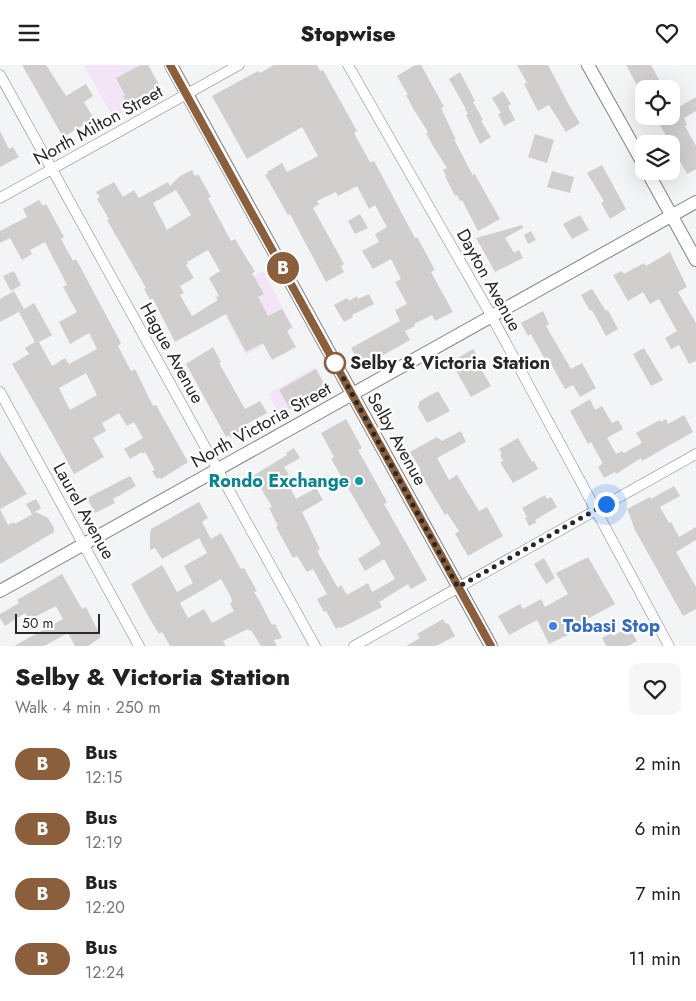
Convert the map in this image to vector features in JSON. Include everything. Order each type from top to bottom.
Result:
[{"type":"street","name":"Selby Avenue","points":[[170,65],[491,646]]},
{"type":"street","name":"North Milton Street","points":[[0,199],[239,65]]},
{"type":"street","name":"Dayton Avenue","points":[[348,65],[492,317],[669,646]]},
{"type":"street","points":[[588,65],[635,149]]},
{"type":"street","name":"Hague Avenue","points":[[0,75],[315,646]]},
{"type":"street","points":[[652,180],[696,260]]},
{"type":"street","name":"North Victoria Street","points":[[0,591],[696,202]]},
{"type":"street","name":"Laurel Avenue","points":[[0,393],[139,646]]},
{"type":"street","points":[[354,646],[696,454]]},
{"type":"shaded area","points":[[84,65],[149,65],[162,89],[113,117]]},
{"type":"shaded area","points":[[263,271],[294,328],[246,355],[215,297]]},
{"type":"shaded area","points":[[315,367],[328,389],[280,415],[268,394]]},
{"type":"building","points":[[22,65],[46,65],[66,96],[86,84],[93,96],[84,102],[94,119],[63,137]]},
{"type":"building","points":[[141,65],[148,65],[161,89],[129,107],[116,78]]},
{"type":"building","points":[[274,65],[317,65],[320,71],[323,70],[357,131],[354,133],[370,162],[374,161],[415,238],[417,237],[435,270],[431,272],[453,312],[435,321],[432,315],[414,324],[415,326],[405,331],[410,340],[362,367],[351,348],[400,321],[395,310],[407,304],[395,282],[401,279],[391,259],[373,269],[362,251],[379,242],[375,234],[387,227],[375,205],[369,209],[357,186],[338,196],[336,192],[317,201],[319,204],[313,208],[344,264],[341,266],[344,272],[326,282],[290,214],[288,215],[265,175],[282,163],[287,172],[318,156],[302,127],[247,159],[212,96],[258,71],[260,73]]},
{"type":"building","points":[[415,65],[421,65],[444,107],[441,108],[456,140],[454,139],[473,176],[474,173],[500,219],[478,231],[462,200],[460,201],[457,195],[455,196],[443,170],[447,168],[433,146],[426,133],[428,132],[414,110],[397,76]]},
{"type":"building","points":[[517,65],[548,65],[580,123],[566,132],[549,105],[538,111],[524,84],[527,83]]},
{"type":"building","points":[[626,65],[651,65],[659,80],[635,80],[635,82]]},
{"type":"building","points":[[460,72],[475,101],[473,102],[483,120],[481,121],[491,137],[480,144],[466,115],[468,114],[466,109],[449,79]]},
{"type":"building","points":[[503,91],[511,104],[508,106],[515,120],[504,126],[498,114],[501,113],[492,98]]},
{"type":"building","points":[[696,97],[696,111],[684,118],[687,125],[685,126],[696,146],[696,169],[687,174],[680,161],[680,135],[665,135],[660,125],[680,125],[680,106]]},
{"type":"building","points":[[0,131],[9,149],[13,147],[19,157],[0,167]]},
{"type":"building","points":[[535,134],[554,140],[547,163],[528,157]]},
{"type":"building","points":[[602,165],[626,209],[610,219],[601,203],[604,201],[587,173]]},
{"type":"building","points":[[192,170],[195,176],[198,174],[211,197],[208,198],[231,241],[235,239],[255,272],[252,273],[264,294],[258,297],[268,316],[282,309],[292,327],[287,331],[296,347],[272,360],[263,343],[246,352],[226,314],[175,342],[153,299],[150,300],[144,289],[146,288],[107,220],[109,219],[97,199],[100,197],[96,192],[114,182],[123,197],[134,190],[139,198],[168,182],[170,186],[180,176]],"holes":[[[176,190],[191,215],[167,230],[153,203]],[[208,250],[220,271],[209,278],[219,296],[216,297],[218,300],[192,316],[180,295],[184,293],[180,286],[194,278],[186,265],[188,264],[187,262]]]},
{"type":"building","points":[[552,171],[574,177],[570,193],[547,187]]},
{"type":"building","points":[[39,200],[43,206],[46,204],[64,237],[61,239],[73,261],[76,259],[121,343],[118,346],[131,371],[135,369],[153,406],[156,405],[188,462],[161,479],[160,477],[157,479],[152,471],[155,470],[145,452],[130,459],[124,449],[143,438],[134,422],[127,426],[119,413],[102,423],[106,431],[93,438],[104,457],[74,474],[12,364],[29,354],[25,348],[35,342],[19,312],[34,303],[52,335],[39,342],[52,366],[65,358],[69,364],[97,349],[89,333],[70,344],[59,322],[77,312],[63,287],[67,285],[45,242],[30,250],[32,254],[22,260],[10,238],[0,243],[0,231],[27,217],[23,209]],"holes":[[[86,373],[97,395],[70,410],[59,388]]]},
{"type":"building","points":[[360,214],[368,228],[355,234],[348,221]]},
{"type":"building","points":[[580,215],[589,230],[572,239],[563,224]]},
{"type":"building","points":[[522,225],[523,228],[505,238],[514,253],[519,250],[523,258],[495,272],[476,238]]},
{"type":"building","points":[[531,231],[536,240],[528,244],[524,235]]},
{"type":"building","points":[[670,252],[687,287],[678,292],[696,323],[696,361],[689,364],[679,345],[671,349],[665,338],[677,331],[659,299],[650,304],[643,292],[628,301],[613,275],[622,271],[624,274],[644,263],[646,266]]},
{"type":"building","points":[[14,271],[21,285],[11,291],[3,276]]},
{"type":"building","points":[[592,289],[606,311],[608,310],[618,329],[606,336],[592,310],[590,311],[581,295]]},
{"type":"building","points":[[14,291],[24,309],[0,322],[0,299]]},
{"type":"building","points":[[369,294],[374,304],[352,315],[353,317],[344,322],[334,305],[347,298],[349,301],[357,296],[358,299]]},
{"type":"building","points":[[543,311],[549,324],[546,326],[571,369],[582,363],[596,388],[580,397],[573,385],[565,389],[551,364],[548,365],[531,334],[528,336],[521,323]]},
{"type":"building","points":[[213,347],[221,362],[219,363],[245,409],[260,401],[267,413],[245,425],[246,428],[230,437],[229,435],[226,437],[186,364]]},
{"type":"building","points":[[644,348],[663,380],[651,386],[633,354]]},
{"type":"building","points":[[473,349],[481,362],[478,364],[491,386],[471,397],[451,362]]},
{"type":"building","points":[[316,369],[327,389],[290,409],[279,390]]},
{"type":"building","points":[[438,391],[450,411],[427,423],[418,407],[420,401]]},
{"type":"building","points":[[590,399],[595,410],[602,406],[612,423],[618,420],[623,429],[607,438],[616,454],[622,451],[624,453],[642,443],[636,433],[660,420],[661,422],[666,419],[668,424],[684,415],[693,432],[642,461],[641,458],[616,474],[615,472],[604,478],[598,467],[602,462],[591,442],[588,444],[570,411]]},
{"type":"building","points":[[346,419],[362,448],[358,450],[387,502],[384,504],[427,580],[411,589],[408,584],[379,602],[382,607],[336,629],[317,599],[327,594],[313,569],[307,572],[297,556],[293,558],[276,527],[278,526],[269,508],[272,507],[259,485],[256,487],[251,477],[287,455],[286,453],[294,448],[300,458],[284,467],[289,475],[285,478],[296,499],[316,488],[323,500],[302,512],[320,549],[317,551],[338,588],[341,585],[347,595],[368,583],[372,592],[395,579],[384,559],[365,571],[358,559],[381,544],[331,459],[334,457],[321,433]]},
{"type":"building","points":[[461,431],[466,442],[437,458],[449,480],[457,475],[479,511],[487,507],[503,536],[468,556],[455,534],[459,531],[447,513],[445,515],[410,452],[437,437],[442,441]]},
{"type":"building","points":[[518,438],[538,469],[513,483],[500,462],[503,461],[499,449]]},
{"type":"building","points":[[0,452],[27,494],[0,509]]},
{"type":"building","points":[[130,476],[136,486],[113,499],[115,503],[95,513],[87,498]]},
{"type":"building","points":[[674,486],[680,496],[660,507],[679,537],[696,527],[696,540],[676,552],[696,587],[696,609],[683,616],[635,530],[627,509],[650,497],[651,499]]},
{"type":"building","points":[[545,495],[547,499],[551,497],[557,507],[535,520],[537,522],[529,526],[522,508]]},
{"type":"building","points":[[36,499],[41,508],[32,514],[26,504]]},
{"type":"building","points":[[199,502],[208,518],[202,522],[211,539],[221,533],[241,569],[244,568],[257,591],[254,592],[272,625],[275,624],[282,638],[274,640],[277,646],[261,646],[251,630],[249,631],[248,629],[223,641],[226,646],[170,646],[162,632],[159,634],[131,584],[162,565],[177,592],[193,583],[184,566],[207,553],[199,538],[162,559],[155,548],[150,550],[151,529]],"holes":[[[221,579],[232,602],[230,604],[234,611],[212,623],[204,609],[188,618],[180,603]]]},
{"type":"building","points":[[0,509],[8,525],[14,522],[15,524],[36,512],[48,518],[54,528],[54,532],[0,564]]},
{"type":"building","points":[[588,557],[615,604],[580,623],[582,628],[549,644],[537,620],[509,635],[498,616],[520,604],[523,609],[541,599],[545,607],[568,594],[556,573]]},
{"type":"building","points":[[544,558],[555,578],[546,584],[534,564]]},
{"type":"building","points":[[62,574],[82,609],[86,607],[101,637],[88,646],[75,646],[68,633],[44,646],[14,646],[63,619],[56,606],[29,620],[25,613],[5,626],[0,618],[0,614],[19,603],[17,600]]},
{"type":"building","points":[[443,619],[446,624],[448,623],[455,636],[436,646],[406,646],[420,638],[417,634]]},
{"type":"building","points":[[629,627],[637,641],[628,646],[606,646],[602,638],[612,633],[613,636]]},
{"type":"bus line","name":"B","points":[[170,65],[491,646]]},
{"type":"place","name":"Selby & Victoria Station","points":[[335,363]]},
{"type":"place","name":"Rondo Exchange","points":[[359,481]]},
{"type":"place","name":"Tobasi Stop","points":[[553,626]]},
{"type":"route","points":[[335,363],[458,587],[606,504]]}]
